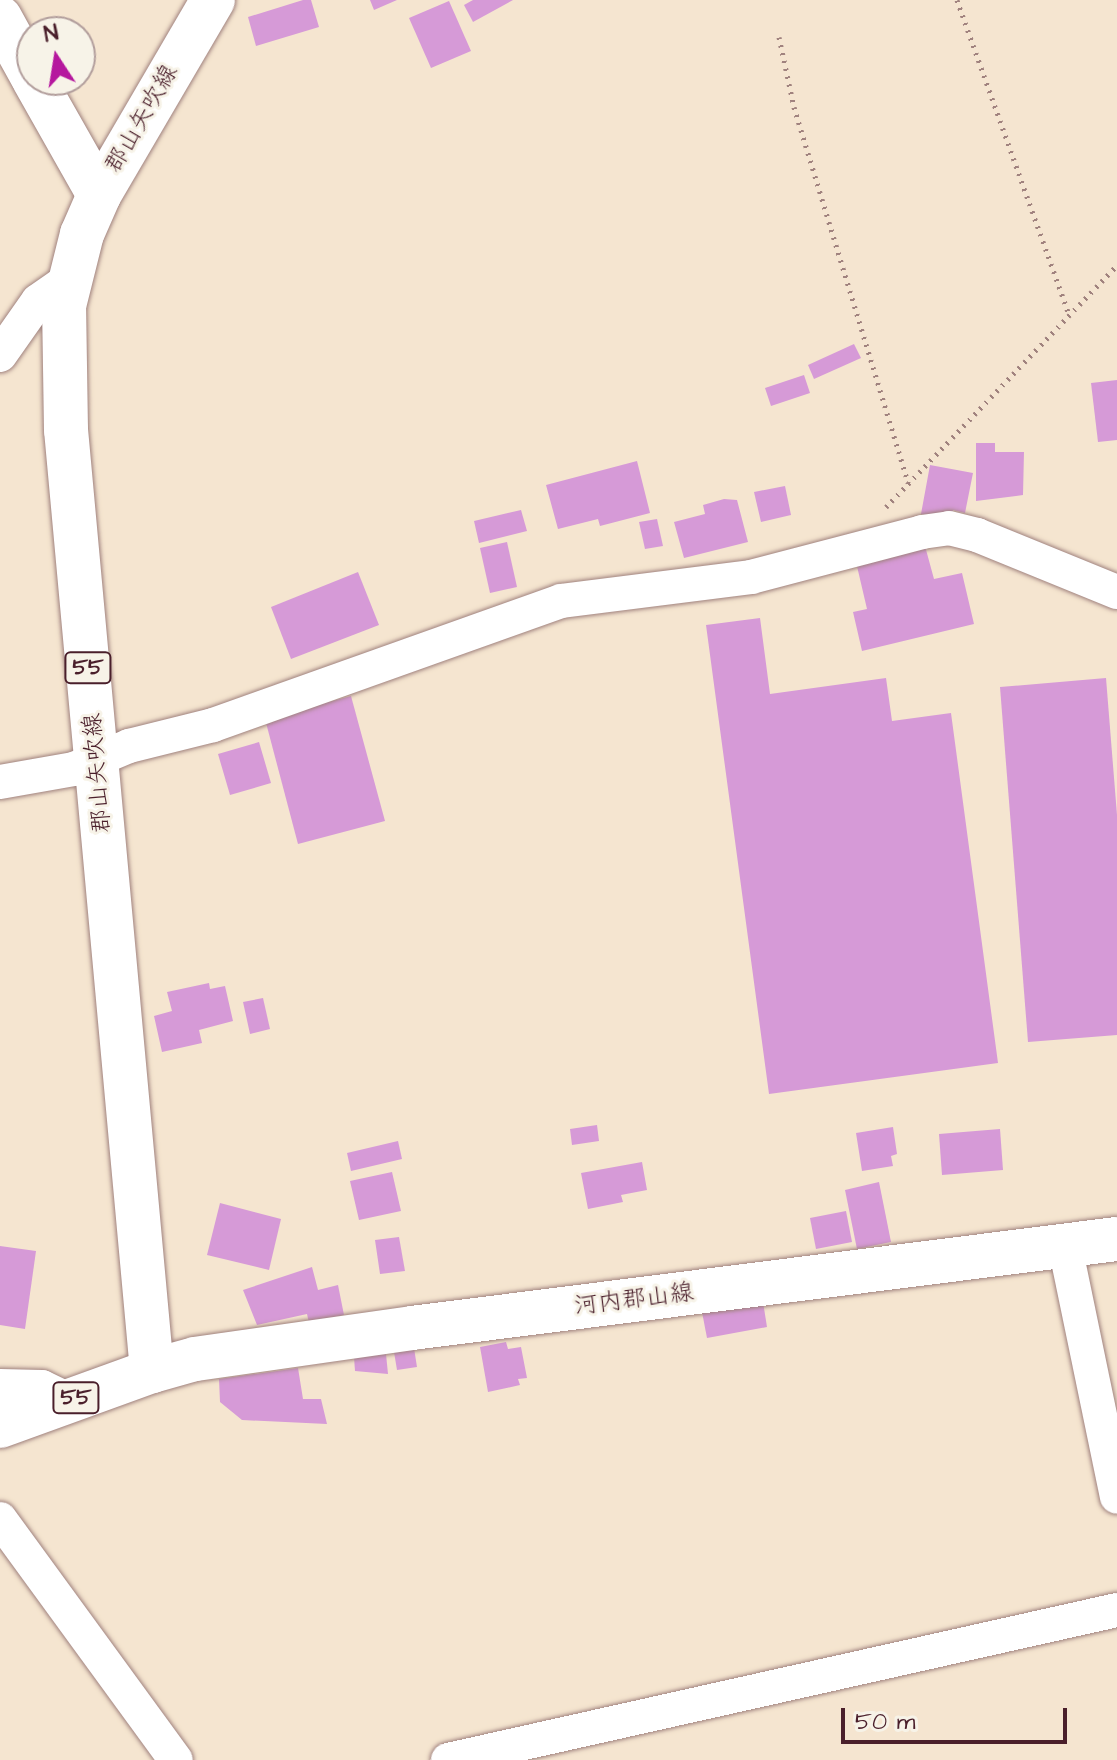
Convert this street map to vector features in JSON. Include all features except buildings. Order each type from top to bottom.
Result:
[{"type":"main road","name":"郡山矢吹線","points":[[152,1371],[66,430],[64,306],[99,195],[213,0]]},
{"type":"main road","points":[[0,18],[16,47]]},
{"type":"main road","points":[[43,96],[99,195]]},
{"type":"main road","name":"河内郡山線","points":[[152,1371],[195,1359],[412,1328],[1117,1239]]},
{"type":"main road","name":"55","points":[[0,1426],[152,1371]]},
{"type":"street","points":[[0,355],[38,301],[70,279]]},
{"type":"street","points":[[0,782],[74,769],[97,758],[213,725],[561,601],[751,577],[870,545],[949,528],[1117,592]]},
{"type":"street","points":[[1065,1246],[1117,1497]]},
{"type":"street","points":[[0,1386],[42,1387],[69,1400]]},
{"type":"street","points":[[0,1519],[176,1760]]},
{"type":"street","points":[[448,1760],[1117,1610]]},
{"type":"path","points":[[957,0],[1069,315]]},
{"type":"path","points":[[779,37],[794,107],[908,483]]},
{"type":"path","points":[[870,545],[881,515],[908,483],[1117,265]]}]
